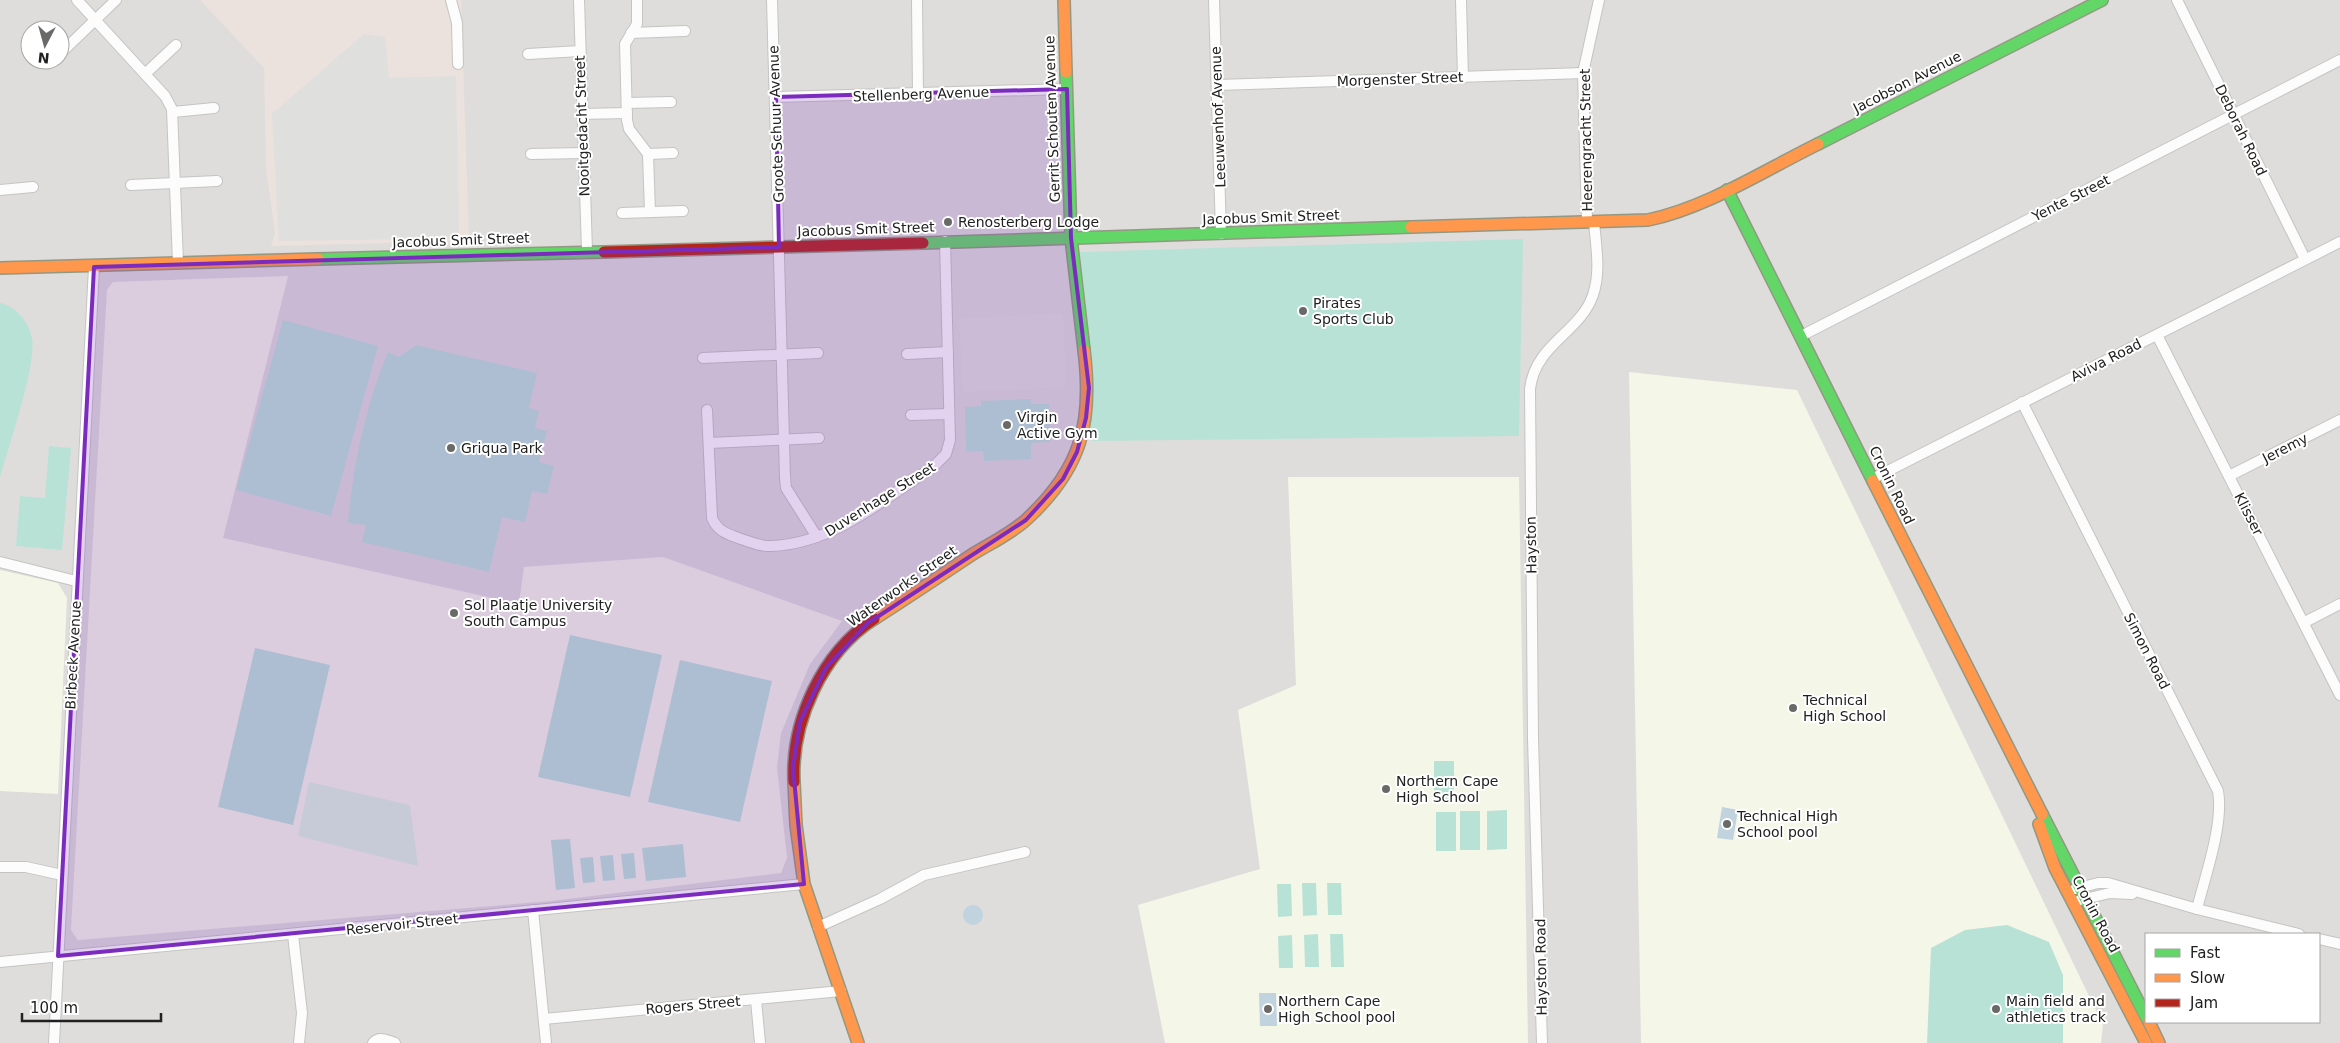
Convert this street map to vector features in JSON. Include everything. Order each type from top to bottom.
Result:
[{"type":"street","points":[[77,0],[168,100],[173,112],[178,263]]},
{"type":"street","points":[[70,44],[116,0]]},
{"type":"street","points":[[452,0],[457,23],[458,64]]},
{"type":"street","name":"Nooitgedacht Street","points":[[579,0],[581,114],[587,251]]},
{"type":"street","points":[[637,0],[637,22],[625,44],[627,108],[629,129],[648,154],[650,212]]},
{"type":"street","name":"Groote Schuur Avenue","points":[[772,0],[779,247]]},
{"type":"street","points":[[917,0],[918,94]]},
{"type":"street","name":"Gerrit Schouten Avenue","points":[[1064,0],[1071,238]]},
{"type":"street","name":"Leeuwenhof Avenue","points":[[1214,0],[1221,234]]},
{"type":"street","points":[[1461,0],[1463,78]]},
{"type":"street","name":"Heerengracht Street","points":[[1591,222],[1584,73],[1598,0]]},
{"type":"street","name":"Jacobson Avenue","points":[[1726,190],[2102,0]]},
{"type":"street","name":"Deborah Road","points":[[2177,0],[2305,259]]},
{"type":"street","points":[[632,33],[685,31]]},
{"type":"street","points":[[145,74],[176,45]]},
{"type":"street","points":[[528,54],[580,51]]},
{"type":"street","name":"Yente Street","points":[[1801,336],[2340,60]]},
{"type":"street","name":"Morgenster Street","points":[[1217,85],[1584,73]]},
{"type":"street","name":"Stellenberg Avenue","points":[[776,97],[1066,89]]},
{"type":"street","points":[[581,114],[671,102]]},
{"type":"street","points":[[173,112],[214,108]]},
{"type":"street","points":[[531,154],[583,152]]},
{"type":"street","points":[[648,154],[673,153]]},
{"type":"street","points":[[131,185],[217,181]]},
{"type":"street","points":[[0,190],[33,187]]},
{"type":"street","name":"Jacobus Smit Street","points":[[0,268],[779,247],[1648,220],[1668,216],[1726,190]]},
{"type":"street","name":"Cronin Road","points":[[1726,190],[2031,794],[2043,812],[2145,1015]]},
{"type":"street","points":[[622,213],[683,211]]},
{"type":"street","name":"Hayston","points":[[1539,890],[1533,738],[1530,389],[1533,373],[1544,353],[1581,315],[1594,295],[1598,267],[1591,222]]},
{"type":"street","name":"Waterworks Street","points":[[858,1043],[804,884],[796,816],[793,768],[800,722],[826,668],[847,642],[868,624],[1026,520],[1040,507],[1063,479],[1077,452],[1086,418],[1089,388],[1071,238]]},
{"type":"street","name":"Duvenhage Street","points":[[779,247],[786,488],[817,537],[832,532],[940,460],[946,454],[950,440],[945,241]]},
{"type":"street","name":"Aviva Road","points":[[1872,478],[2340,242]]},
{"type":"street","name":"Birbeck Avenue","points":[[54,1043],[76,581],[90,371],[94,266]]},
{"type":"street","name":"Klisser","points":[[2157,335],[2305,622],[2340,695]]},
{"type":"street","points":[[908,354],[948,352]]},
{"type":"street","points":[[703,358],[818,353]]},
{"type":"street","name":"Simon Road","points":[[2022,402],[2218,791],[2220,804],[2218,822],[2197,910]]},
{"type":"street","points":[[707,410],[712,518],[718,529],[754,543],[770,546],[817,537]]},
{"type":"street","points":[[911,415],[949,414]]},
{"type":"street","name":"Jeremy","points":[[2229,476],[2340,420]]},
{"type":"street","points":[[709,442],[819,438]]},
{"type":"street","points":[[0,562],[76,581]]},
{"type":"street","points":[[2305,622],[2340,604]]},
{"type":"street","name":"Cronin Road","points":[[2031,794],[2036,817],[2055,868],[2146,1043]]},
{"type":"street","points":[[818,927],[871,903],[924,875],[1025,852]]},
{"type":"street","points":[[0,867],[26,867],[62,875]]},
{"type":"street","points":[[2067,892],[2080,886],[2098,883],[2108,884],[2197,910],[2295,933]]},
{"type":"street","name":"Reservoir Street","points":[[0,962],[804,884]]},
{"type":"street","name":"Hayston Road","points":[[1539,890],[1542,1043]]},
{"type":"street","points":[[2073,902],[2110,893],[2143,894]]},
{"type":"street","points":[[533,910],[546,1043]]},
{"type":"street","points":[[293,935],[302,1012],[299,1043]]},
{"type":"street","points":[[2320,939],[2340,944]]},
{"type":"street","name":"Rogers Street","points":[[544,1019],[841,991]]},
{"type":"street","points":[[756,1000],[760,1043]]},
{"type":"street","points":[[2129,1008],[2132,1043]]},
{"type":"street","points":[[2149,1023],[2159,1043]]},
{"type":"street","points":[[373,1043],[377,1039],[395,1043]]},
{"type":"highlighted area","points":[[1067,89],[1071,238],[1089,388],[1086,418],[1077,452],[1063,479],[1026,520],[868,623],[826,668],[800,722],[793,768],[804,884],[58,956],[94,267],[779,247],[776,97]]},
{"type":"shaded area","points":[[0,0],[2340,0],[2340,1043],[0,1043]]},
{"type":"shaded area","points":[[200,0],[461,0],[469,241],[271,246],[275,233],[266,168],[264,68]]},
{"type":"shaded area","points":[[364,34],[385,37],[389,78],[456,76],[459,238],[279,241],[272,114]]},
{"type":"shaded area","name":"Sol Plaatje University South Campus","points":[[288,276],[223,538],[519,604],[524,567],[663,557],[842,621],[810,664],[781,733],[777,767],[787,858],[781,873],[551,901],[78,940],[71,930],[107,290],[113,282]]},
{"type":"shaded area","points":[[1063,314],[1066,387],[963,392],[959,318]]},
{"type":"shaded area","name":"Technical High School","points":[[1629,372],[1797,390],[2103,1025],[2101,1043],[1641,1043]]},
{"type":"shaded area","name":"Northern Cape High School","points":[[1288,477],[1519,477],[1528,1043],[1165,1043],[1138,905],[1260,869],[1238,710],[1296,685]]},
{"type":"shaded area","points":[[0,570],[58,583],[67,598],[58,794],[0,791]]},
{"type":"shaded area","points":[[2340,622],[2340,670],[2324,630]]},
{"type":"green space","name":"Pirates Sports Club","points":[[1523,239],[1519,436],[1091,441],[1080,252]]},
{"type":"green space","points":[[0,303],[17,311],[25,321],[32,338],[32,351],[26,386],[0,478]]},
{"type":"green space","points":[[283,320],[378,346],[331,516],[236,490]]},
{"type":"green space","name":"Griqua Park","points":[[416,345],[537,373],[529,408],[539,411],[535,428],[547,431],[539,462],[554,466],[547,494],[532,491],[525,522],[502,517],[489,572],[362,542],[366,525],[348,523],[361,436],[388,352],[399,357]]},
{"type":"green space","name":"Virgin Active Gym","points":[[1031,399],[1031,404],[1049,404],[1050,442],[1031,443],[1031,459],[984,461],[983,451],[966,452],[965,407],[981,406],[981,401]]},
{"type":"green space","points":[[49,446],[71,448],[62,550],[16,546],[20,496],[45,498]]},
{"type":"green space","points":[[570,635],[662,655],[630,797],[538,777]]},
{"type":"green space","points":[[255,648],[330,665],[293,825],[218,807]]},
{"type":"green space","points":[[680,660],[772,681],[740,822],[648,802]]},
{"type":"green space","points":[[1434,761],[1454,761],[1454,800],[1434,800]]},
{"type":"green space","points":[[309,782],[410,805],[418,866],[298,836]]},
{"type":"green space","points":[[1507,810],[1507,849],[1487,850],[1487,811]]},
{"type":"green space","points":[[1460,811],[1480,811],[1480,850],[1460,850]]},
{"type":"green space","points":[[1436,812],[1456,812],[1456,851],[1436,851]]},
{"type":"green space","points":[[570,839],[575,888],[556,890],[551,840]]},
{"type":"green space","points":[[683,844],[686,877],[646,881],[642,848]]},
{"type":"green space","points":[[634,853],[636,878],[624,879],[621,854]]},
{"type":"green space","points":[[613,855],[615,880],[603,881],[600,856]]},
{"type":"green space","points":[[593,857],[595,882],[583,883],[580,858]]},
{"type":"green space","points":[[1302,883],[1316,883],[1317,915],[1303,916]]},
{"type":"green space","points":[[1327,883],[1341,883],[1342,915],[1328,915]]},
{"type":"green space","points":[[1277,884],[1291,884],[1292,916],[1278,917]]},
{"type":"green space","name":"Main field and athletics track","points":[[2007,925],[2049,942],[2063,975],[2063,1043],[1927,1043],[1931,948],[1965,930]]},
{"type":"green space","points":[[1318,934],[1319,967],[1305,967],[1304,935]]},
{"type":"green space","points":[[1330,934],[1343,934],[1344,967],[1331,967]]},
{"type":"green space","points":[[1292,935],[1293,968],[1279,968],[1278,936]]},
{"type":"water","name":"Technical High School pool","points":[[1722,807],[1738,810],[1733,840],[1717,838]]},
{"type":"water","points":[[973,905],[980,908],[983,915],[980,922],[973,925],[966,922],[963,915],[966,908]]},
{"type":"water","name":"Northern Cape High School pool","points":[[1259,993],[1276,993],[1277,1026],[1260,1026]]},
{"type":"traffic: fast","points":[[1818,144],[2102,0]]},
{"type":"traffic: fast","points":[[1066,72],[1071,238],[1084,350]]},
{"type":"traffic: fast","points":[[1727,190],[1873,481]]},
{"type":"traffic: fast","points":[[923,243],[1411,227]]},
{"type":"traffic: fast","points":[[318,259],[604,252]]},
{"type":"traffic: fast","points":[[2042,814],[2145,1015]]},
{"type":"traffic: slow","points":[[1064,0],[1066,72]]},
{"type":"traffic: slow","points":[[1411,227],[1648,220],[1692,207],[1713,198],[1818,144]]},
{"type":"traffic: slow","points":[[0,268],[318,259]]},
{"type":"traffic: slow","points":[[874,619],[973,554],[1015,529],[1046,500],[1072,462],[1080,442],[1087,400],[1084,350]]},
{"type":"traffic: slow","points":[[1873,481],[2042,814]]},
{"type":"traffic: slow","points":[[794,782],[796,825],[804,884],[858,1043]]},
{"type":"traffic: slow","points":[[2039,824],[2055,868],[2146,1043]]},
{"type":"traffic: slow","points":[[2149,1023],[2159,1043]]},
{"type":"traffic: jam","points":[[604,252],[923,243]]},
{"type":"traffic: jam","points":[[794,782],[794,759],[798,736],[813,690],[839,650],[874,619]]},
{"type":"place","name":"Renosterberg Lodge","points":[[948,222]]},
{"type":"place","name":"Pirates Sports Club","points":[[1303,311]]},
{"type":"place","name":"Virgin Active Gym","points":[[1007,425]]},
{"type":"place","name":"Griqua Park","points":[[451,448]]},
{"type":"place","name":"Sol Plaatje University South Campus","points":[[454,613]]},
{"type":"place","name":"Technical High School","points":[[1793,708]]},
{"type":"place","name":"Northern Cape High School","points":[[1386,789]]},
{"type":"place","name":"Technical High School pool","points":[[1727,824]]},
{"type":"place","name":"Northern Cape High School pool","points":[[1268,1009]]},
{"type":"place","name":"Main field and athletics track","points":[[1996,1009]]}]
